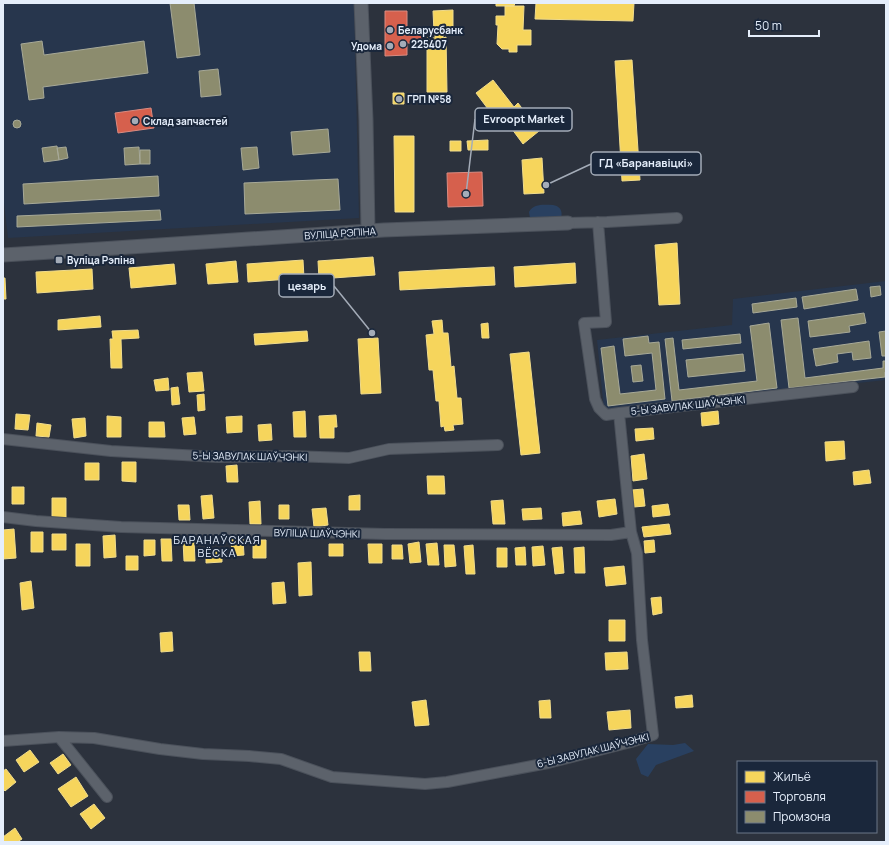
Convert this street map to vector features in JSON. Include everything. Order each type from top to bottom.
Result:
[{"type":"street","points":[[361,3],[366,120],[368,232]]},
{"type":"street","name":"ВУЛІЦА РЭПІНА","points":[[3,255],[368,232],[677,218]]},
{"type":"street","points":[[598,222],[606,322],[584,323],[595,399],[599,408],[606,415],[618,413]]},
{"type":"street","name":"5-Ы ЗАВУЛАК ШАЎЧЭНКІ","points":[[631,532],[618,413],[852,387]]},
{"type":"street","name":"5-Ы ЗАВУЛАК ШАЎЧЭНКІ","points":[[3,439],[111,451],[218,457],[290,456],[349,458],[389,449],[498,445]]},
{"type":"street","name":"ВУЛІЦА ШАЎЧЭНКІ","points":[[3,517],[121,528],[330,533],[611,535],[631,532]]},
{"type":"street","name":"6-Ы ЗАВУЛАК ШАЎЧЭНКІ","points":[[59,736],[94,738],[160,749],[203,754],[281,759],[332,777],[425,784],[447,782],[548,763],[653,735],[642,640],[637,553],[631,532]]},
{"type":"street","points":[[3,741],[59,736],[107,797]]},
{"type":"shaded area","points":[[3,3],[354,3],[359,218],[8,238],[3,194]]},
{"type":"shaded area","points":[[540,205],[553,205],[560,209],[562,213],[561,218],[530,218],[529,212],[534,207]]},
{"type":"shaded area","points":[[886,281],[886,380],[604,410],[597,340],[732,325],[733,299]]},
{"type":"shaded area","points":[[685,743],[694,751],[656,765],[648,777],[641,774],[636,759],[648,744],[673,745]]},
{"type":"building: Жильё","points":[[496,3],[515,3],[514,6],[496,6]]},
{"type":"building: Жильё","points":[[536,3],[634,3],[633,21],[535,19]]},
{"type":"building: Жильё","points":[[505,6],[524,6],[523,30],[531,30],[531,45],[517,45],[517,52],[509,52],[509,49],[502,49],[497,44],[498,25],[496,25],[496,16],[505,16]]},
{"type":"building: Жильё","points":[[453,10],[453,32],[443,32],[443,38],[446,37],[447,92],[427,92],[427,38],[435,38],[433,11]]},
{"type":"building: Жильё","points":[[632,60],[640,180],[622,181],[615,61]]},
{"type":"building: Жильё","points":[[493,80],[514,107],[518,103],[539,131],[523,144],[503,117],[497,121],[476,93]]},
{"type":"building: Жильё","name":"ГРП №58","points":[[393,93],[404,93],[404,104],[393,104]]},
{"type":"building: Жильё","points":[[394,136],[414,136],[414,212],[395,212]]},
{"type":"building: Жильё","points":[[488,140],[488,150],[468,150],[467,141]]},
{"type":"building: Жильё","points":[[450,141],[461,141],[461,151],[450,151]]},
{"type":"building: Жильё","points":[[542,158],[544,193],[524,194],[522,160]]},
{"type":"building: Жильё","points":[[677,243],[680,304],[659,305],[655,245]]},
{"type":"building: Жильё","points":[[373,257],[375,275],[319,279],[318,261]]},
{"type":"building: Жильё","points":[[303,260],[304,278],[248,282],[247,264]]},
{"type":"building: Жильё","points":[[236,261],[238,282],[208,284],[206,264]]},
{"type":"building: Жильё","points":[[575,263],[576,283],[515,287],[514,267]]},
{"type":"building: Жильё","points":[[174,264],[176,284],[131,288],[129,268]]},
{"type":"building: Жильё","points":[[494,267],[495,285],[400,290],[399,272]]},
{"type":"building: Жильё","points":[[92,269],[93,289],[37,293],[36,272]]},
{"type":"building: Жильё","points":[[3,278],[5,278],[6,299],[3,299]]},
{"type":"building: Жильё","points":[[100,316],[101,327],[58,330],[58,320]]},
{"type":"building: Жильё","points":[[442,320],[443,333],[448,333],[451,367],[454,366],[457,398],[461,398],[463,424],[453,425],[454,430],[445,431],[444,426],[441,427],[439,401],[436,401],[433,370],[429,370],[426,335],[434,334],[432,321]]},
{"type":"building: Жильё","points":[[488,323],[489,338],[482,338],[481,324]]},
{"type":"building: Жильё","points":[[138,330],[139,338],[121,339],[122,368],[111,368],[110,339],[113,339],[112,331]]},
{"type":"building: Жильё","points":[[307,331],[308,341],[255,345],[254,334]]},
{"type":"building: Жильё","points":[[378,338],[381,393],[361,394],[358,339]]},
{"type":"building: Жильё","points":[[529,352],[540,453],[521,455],[510,354]]},
{"type":"building: Жильё","points":[[202,372],[204,391],[189,392],[187,373]]},
{"type":"building: Жильё","points":[[168,378],[169,390],[156,391],[154,380]]},
{"type":"building: Жильё","points":[[178,387],[180,404],[172,405],[171,388]]},
{"type":"building: Жильё","points":[[204,394],[205,410],[198,411],[197,395]]},
{"type":"building: Жильё","points":[[305,411],[306,437],[294,437],[293,412]]},
{"type":"building: Жильё","points":[[718,411],[719,424],[702,426],[701,413]]},
{"type":"building: Жильё","points":[[16,414],[30,415],[28,430],[15,429]]},
{"type":"building: Жильё","points":[[336,415],[337,427],[334,427],[334,438],[320,438],[319,416]]},
{"type":"building: Жильё","points":[[107,416],[121,417],[121,437],[107,437]]},
{"type":"building: Жильё","points":[[242,416],[242,432],[227,433],[226,417]]},
{"type":"building: Жильё","points":[[194,417],[196,434],[184,435],[182,418]]},
{"type":"building: Жильё","points":[[85,418],[86,436],[74,438],[72,419]]},
{"type":"building: Жильё","points":[[149,422],[164,422],[165,437],[149,437]]},
{"type":"building: Жильё","points":[[37,423],[51,425],[49,437],[36,436]]},
{"type":"building: Жильё","points":[[271,424],[272,440],[259,441],[258,425]]},
{"type":"building: Жильё","points":[[653,428],[654,439],[636,441],[635,429]]},
{"type":"building: Жильё","points":[[844,441],[845,459],[826,461],[825,442]]},
{"type":"building: Жильё","points":[[644,454],[647,479],[633,481],[631,456]]},
{"type":"building: Жильё","points":[[122,462],[136,462],[136,482],[122,481]]},
{"type":"building: Жильё","points":[[85,463],[99,463],[99,480],[85,480]]},
{"type":"building: Жильё","points":[[237,465],[238,482],[227,482],[226,466]]},
{"type":"building: Жильё","points":[[869,470],[871,483],[854,485],[853,472]]},
{"type":"building: Жильё","points":[[427,476],[444,476],[445,494],[428,494]]},
{"type":"building: Жильё","points":[[12,487],[24,487],[24,504],[12,504]]},
{"type":"building: Жильё","points":[[643,489],[645,506],[634,507],[632,490]]},
{"type":"building: Жильё","points":[[212,495],[214,518],[203,519],[201,496]]},
{"type":"building: Жильё","points":[[360,495],[360,510],[349,510],[349,496]]},
{"type":"building: Жильё","points":[[52,498],[66,498],[66,518],[52,518]]},
{"type":"building: Жильё","points":[[615,499],[617,514],[599,517],[597,501]]},
{"type":"building: Жильё","points":[[503,500],[505,524],[493,524],[491,501]]},
{"type":"building: Жильё","points":[[260,501],[261,524],[250,524],[249,502]]},
{"type":"building: Жильё","points":[[668,504],[670,515],[653,517],[652,506]]},
{"type":"building: Жильё","points":[[178,505],[189,505],[190,520],[179,520]]},
{"type":"building: Жильё","points":[[279,505],[289,505],[289,519],[279,519]]},
{"type":"building: Жильё","points":[[326,508],[328,525],[314,527],[312,509]]},
{"type":"building: Жильё","points":[[541,508],[542,519],[523,520],[522,509]]},
{"type":"building: Жильё","points":[[580,511],[582,524],[563,526],[562,513]]},
{"type":"building: Жильё","points":[[669,524],[671,534],[644,537],[642,527]]},
{"type":"building: Жильё","points":[[14,529],[16,558],[3,559],[3,530]]},
{"type":"building: Жильё","points":[[31,532],[43,532],[43,552],[31,552]]},
{"type":"building: Жильё","points":[[52,534],[66,534],[66,550],[52,550]]},
{"type":"building: Жильё","points":[[115,535],[116,557],[104,558],[103,536]]},
{"type":"building: Жильё","points":[[161,539],[171,539],[172,561],[162,561]]},
{"type":"building: Жильё","points":[[243,539],[244,555],[232,556],[231,540]]},
{"type":"building: Жильё","points":[[144,540],[155,540],[155,555],[144,556]]},
{"type":"building: Жильё","points":[[183,540],[194,540],[195,561],[184,561]]},
{"type":"building: Жильё","points":[[253,540],[266,540],[266,558],[253,558]]},
{"type":"building: Жильё","points":[[654,540],[655,552],[645,553],[644,541]]},
{"type":"building: Жильё","points":[[419,542],[421,562],[410,563],[408,544]]},
{"type":"building: Жильё","points":[[437,543],[439,565],[428,565],[426,544]]},
{"type":"building: Жильё","points":[[76,544],[90,544],[90,566],[76,566]]},
{"type":"building: Жильё","points":[[329,544],[343,544],[343,556],[329,556]]},
{"type":"building: Жильё","points":[[368,544],[382,544],[382,563],[369,563]]},
{"type":"building: Жильё","points":[[392,545],[402,545],[403,559],[392,559]]},
{"type":"building: Жильё","points":[[444,545],[454,545],[456,566],[445,567]]},
{"type":"building: Жильё","points":[[473,545],[475,574],[466,574],[464,546]]},
{"type":"building: Жильё","points":[[543,546],[545,565],[533,566],[532,547]]},
{"type":"building: Жильё","points":[[525,547],[526,565],[516,565],[515,548]]},
{"type":"building: Жильё","points":[[562,547],[564,573],[555,574],[552,548]]},
{"type":"building: Жильё","points":[[584,547],[585,573],[575,573],[574,548]]},
{"type":"building: Жильё","points":[[497,548],[507,548],[507,567],[497,567]]},
{"type":"building: Жильё","points":[[206,549],[222,549],[222,562],[206,563]]},
{"type":"building: Жильё","points":[[126,556],[138,556],[138,570],[126,570]]},
{"type":"building: Жильё","points":[[311,562],[312,595],[299,596],[298,563]]},
{"type":"building: Жильё","points":[[624,566],[626,584],[606,586],[604,568]]},
{"type":"building: Жильё","points":[[31,581],[34,608],[22,610],[20,583]]},
{"type":"building: Жильё","points":[[284,582],[286,603],[273,604],[272,583]]},
{"type":"building: Жильё","points":[[661,597],[662,613],[653,615],[651,598]]},
{"type":"building: Жильё","points":[[609,620],[625,620],[625,641],[609,641]]},
{"type":"building: Жильё","points":[[172,632],[173,651],[161,652],[160,633]]},
{"type":"building: Жильё","points":[[359,652],[370,652],[371,671],[360,671]]},
{"type":"building: Жильё","points":[[627,652],[628,669],[606,670],[605,653]]},
{"type":"building: Жильё","points":[[692,695],[693,707],[676,708],[675,697]]},
{"type":"building: Жильё","points":[[426,700],[429,725],[415,726],[412,702]]},
{"type":"building: Жильё","points":[[550,700],[551,718],[540,718],[539,701]]},
{"type":"building: Жильё","points":[[630,710],[631,728],[609,730],[607,712]]},
{"type":"building: Жильё","points":[[30,750],[39,762],[24,772],[16,760]]},
{"type":"building: Жильё","points":[[63,754],[71,765],[58,774],[50,763]]},
{"type":"building: Жильё","points":[[6,769],[16,782],[5,791],[3,789],[3,771]]},
{"type":"building: Жильё","points":[[76,777],[88,796],[71,807],[58,789]]},
{"type":"building: Жильё","points":[[94,804],[105,818],[91,829],[80,814]]},
{"type":"building: Жильё","points":[[15,828],[22,839],[17,842],[4,842],[3,837]]},
{"type":"building: Торговля","points":[[385,11],[407,11],[407,31],[425,31],[425,43],[407,43],[407,55],[385,56]]},
{"type":"building: Торговля","name":"Склад запчастей","points":[[151,108],[154,128],[118,133],[115,113]]},
{"type":"building: Торговля","points":[[482,172],[483,206],[448,207],[447,173]]},
{"type":"building: Промзона","points":[[170,3],[194,3],[200,55],[177,58]]},
{"type":"building: Промзона","points":[[42,41],[44,55],[144,41],[148,73],[43,87],[44,98],[29,100],[21,44]]},
{"type":"building: Промзона","points":[[218,69],[221,95],[201,97],[199,71]]},
{"type":"building: Промзона","points":[[17,120],[20,121],[20,127],[17,128],[14,127],[13,124],[14,121]]},
{"type":"building: Промзона","points":[[328,129],[330,152],[293,155],[291,132]]},
{"type":"building: Промзона","points":[[57,146],[59,160],[44,162],[42,148]]},
{"type":"building: Промзона","points":[[66,147],[68,158],[59,160],[57,148]]},
{"type":"building: Промзона","points":[[139,147],[140,164],[125,165],[124,148]]},
{"type":"building: Промзона","points":[[257,147],[259,168],[243,170],[241,148]]},
{"type":"building: Промзона","points":[[140,150],[150,150],[150,164],[140,164]]},
{"type":"building: Промзона","points":[[158,176],[159,196],[24,204],[23,184]]},
{"type":"building: Промзона","points":[[338,179],[340,210],[245,214],[244,183]]},
{"type":"building: Промзона","points":[[160,210],[161,220],[17,227],[17,216]]},
{"type":"building: Промзона","points":[[880,286],[881,295],[871,297],[870,287]]},
{"type":"building: Промзона","points":[[856,289],[858,300],[804,309],[802,297]]},
{"type":"building: Промзона","points":[[796,298],[797,307],[753,313],[752,304]]},
{"type":"building: Промзона","points":[[864,313],[866,323],[849,326],[850,332],[810,337],[808,321]]},
{"type":"building: Промзона","points":[[798,318],[805,378],[883,368],[883,361],[886,361],[885,377],[789,388],[781,320]]},
{"type":"building: Промзона","points":[[769,323],[777,388],[672,401],[665,339],[673,338],[679,390],[757,381],[750,326]]},
{"type":"building: Промзона","points":[[886,331],[886,356],[882,356],[879,332]]},
{"type":"building: Промзона","points":[[740,334],[741,343],[683,349],[682,340]]},
{"type":"building: Промзона","points":[[648,336],[649,343],[659,342],[665,399],[608,406],[601,348],[614,346],[620,394],[656,390],[652,353],[625,356],[623,339]]},
{"type":"building: Промзона","points":[[869,341],[871,358],[853,360],[852,352],[837,354],[838,362],[816,366],[813,349]]},
{"type":"building: Промзона","points":[[743,354],[745,371],[688,377],[686,360]]},
{"type":"building: Промзона","points":[[641,365],[643,381],[633,382],[631,366]]},
{"type":"place","name":"Беларусбанк","points":[[390,30]]},
{"type":"place","name":"225407","points":[[403,44]]},
{"type":"place","name":"Удома","points":[[390,46]]},
{"type":"place","name":"ГРП №58","points":[[399,99]]},
{"type":"place","name":"Склад запчастей","points":[[135,121]]},
{"type":"place","name":"ГД «Баранавіцкі»","points":[[546,185]]},
{"type":"place","name":"Evroopt Market","points":[[466,194]]},
{"type":"place","name":"Вуліца Рэпіна","points":[[59,260]]},
{"type":"place","name":"цезарь","points":[[372,333]]},
{"type":"district","name":"БАРАНАЎСКАЯ ВЁСКА","points":[[217,546]]}]
